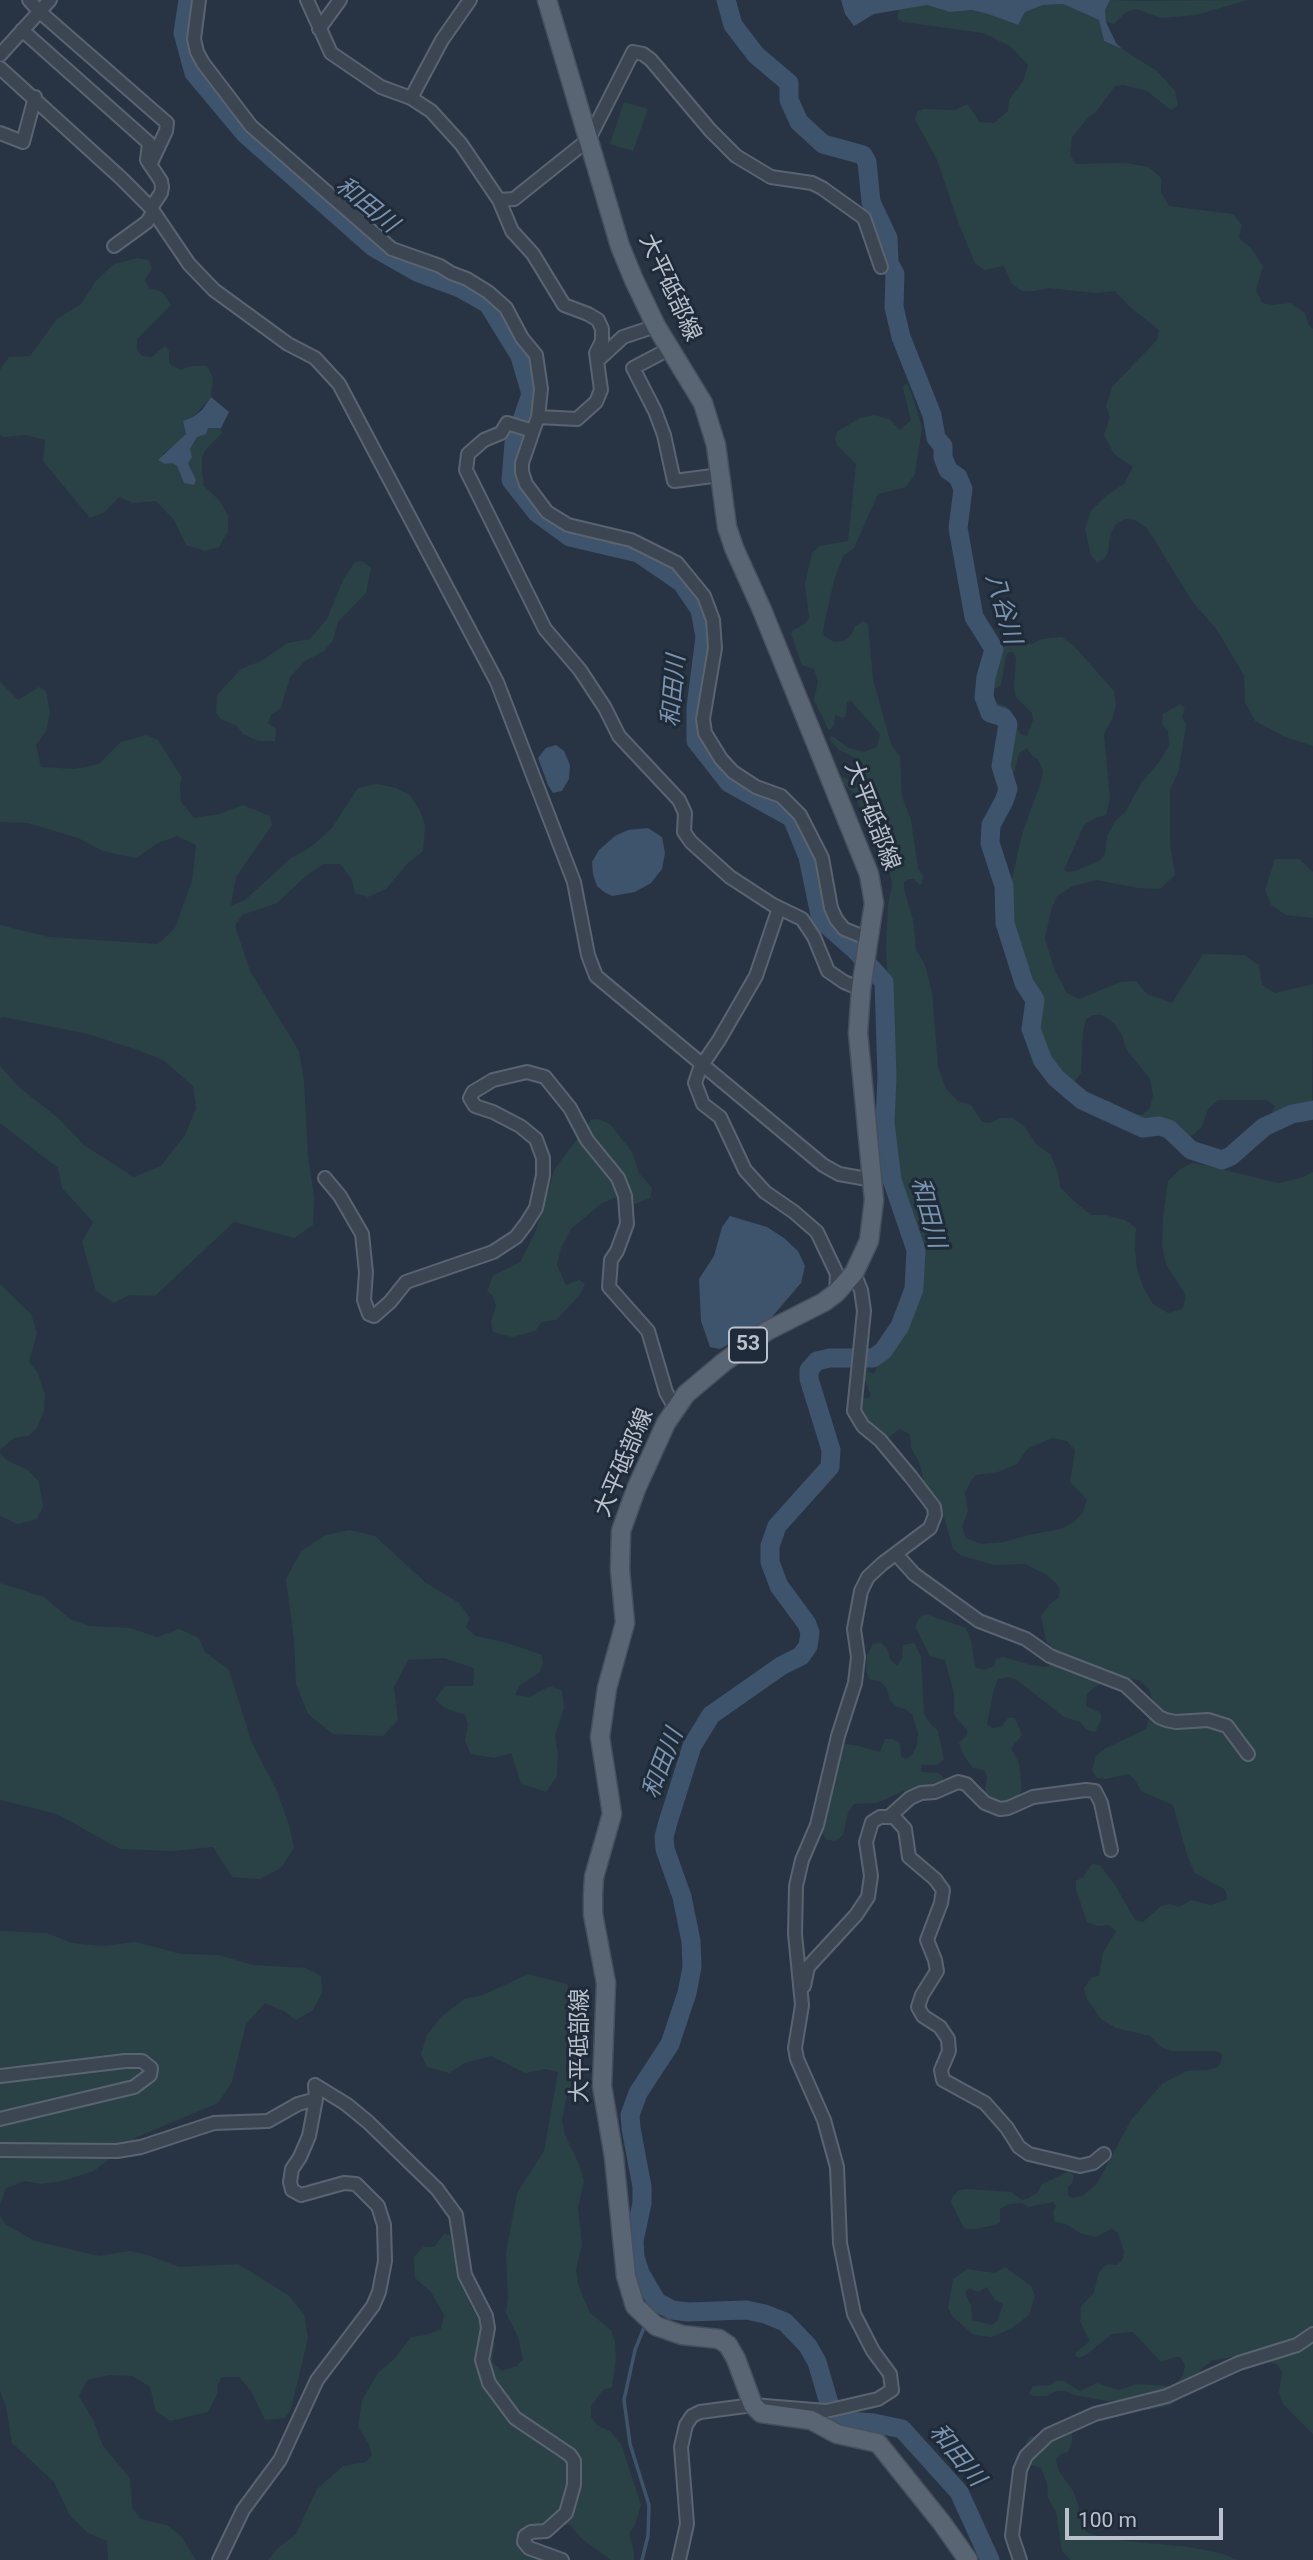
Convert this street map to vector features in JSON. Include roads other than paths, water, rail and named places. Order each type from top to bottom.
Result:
[{"type":"main road","name":"大平砥部線","points":[[547,0],[620,246],[656,326],[703,402],[716,445],[727,527],[734,548],[762,610],[869,874],[874,903],[861,989],[859,1056],[873,1180],[874,1200],[869,1241],[854,1273],[836,1293],[767,1331],[686,1394],[676,1408],[636,1489],[621,1531],[620,1570],[625,1623],[607,1688],[600,1737],[612,1814],[594,1877],[593,1914],[606,1983],[602,2086],[614,2157],[626,2276],[635,2306],[643,2316],[666,2331],[719,2339],[728,2346],[736,2359],[753,2405]]},
{"type":"main road","points":[[753,2405],[767,2415],[811,2420],[845,2437],[878,2444],[942,2523],[968,2560]]},
{"type":"street","points":[[29,0],[167,123],[150,165]]},
{"type":"street","points":[[0,55],[50,0]]},
{"type":"street","points":[[199,0],[194,39],[197,51],[203,63],[251,125],[392,249],[467,279],[488,292],[506,309],[522,338],[536,355],[541,389],[537,417],[522,463],[526,484],[547,512],[568,525],[643,545],[677,563],[700,590],[708,605],[715,632],[715,648],[703,719],[705,733],[721,760],[733,772],[757,787],[781,796],[800,815],[822,858],[831,908],[836,919],[845,929],[869,939]]},
{"type":"street","points":[[307,0],[331,52],[381,88],[411,98],[431,111],[461,144],[499,200],[512,231],[533,254],[565,305],[598,320],[602,329],[602,341],[596,353],[601,390],[596,402],[577,419],[537,417]]},
{"type":"street","points":[[319,29],[340,0]]},
{"type":"street","points":[[411,98],[442,40],[470,0]]},
{"type":"street","points":[[22,30],[149,143],[147,160],[161,181],[162,193],[147,222],[114,246]]},
{"type":"street","points":[[499,200],[514,199],[589,139],[633,52],[643,54],[651,60],[710,130],[736,156],[771,177],[812,183],[864,218],[881,267]]},
{"type":"street","points":[[0,68],[121,178],[152,210],[189,264],[214,290],[288,344],[315,358],[339,384],[497,682],[574,882],[588,955],[596,976],[823,1164],[839,1174],[873,1180]]},
{"type":"street","points":[[0,133],[23,142],[34,97]]},
{"type":"street","points":[[597,362],[623,337],[656,326]]},
{"type":"street","points":[[669,349],[633,368],[664,435],[674,481],[720,475]]},
{"type":"street","points":[[533,431],[507,423],[501,433],[484,440],[468,454],[466,470],[545,629],[580,670],[605,708],[619,736],[679,800],[685,813],[684,832],[691,842],[730,877],[802,919],[814,937],[828,971],[861,989]]},
{"type":"street","points":[[779,908],[756,976],[703,1064],[695,1083],[702,1104],[720,1117],[745,1170],[765,1192],[794,1212],[817,1233],[837,1274],[836,1293]]},
{"type":"street","points":[[325,1178],[340,1196],[362,1234],[366,1272],[364,1300],[369,1314],[374,1316],[406,1282],[493,1252],[516,1237],[526,1224],[536,1208],[543,1175],[543,1158],[536,1139],[520,1126],[493,1112],[475,1107],[470,1098],[473,1092],[493,1080],[527,1072],[545,1077],[570,1108],[587,1140],[618,1178],[625,1196],[627,1224],[611,1260],[609,1287],[648,1331],[666,1392],[676,1408]]},
{"type":"street","points":[[679,2560],[687,2524],[681,2446],[686,2425],[692,2416],[699,2412],[753,2405],[826,2411],[878,2399],[892,2390],[890,2374],[873,2351],[854,2314],[839,2243],[837,2167],[824,2120],[796,2059],[795,2048],[802,2005],[795,1934],[798,1873],[817,1825],[838,1736],[855,1683],[858,1657],[855,1629],[861,1591],[869,1577],[930,1528],[935,1515],[934,1507],[880,1440],[863,1426],[854,1410],[864,1311],[861,1290],[854,1273]]},
{"type":"street","points":[[896,1554],[914,1574],[979,1621],[1026,1639],[1050,1656],[1125,1685],[1159,1717],[1166,1720],[1208,1720],[1227,1726],[1248,1754]]},
{"type":"street","points":[[890,1816],[910,1798],[921,1793],[935,1792],[958,1782],[966,1784],[985,1803],[1000,1809],[1033,1797],[1095,1791],[1101,1803],[1111,1850]]},
{"type":"street","points":[[802,1989],[808,1967],[863,1906],[870,1888],[871,1876],[866,1851],[868,1831],[872,1822],[880,1817],[890,1816],[901,1822],[905,1829],[909,1857],[935,1879],[943,1890],[927,1940],[937,1970],[918,2007],[923,2016],[940,2028],[948,2039],[949,2051],[941,2070],[943,2080],[985,2103],[1007,2128],[1019,2147],[1029,2154],[1080,2166],[1093,2163],[1104,2154]]},
{"type":"street","points":[[0,2076],[125,2060],[142,2061],[151,2067],[150,2075],[134,2087],[0,2119]]},
{"type":"street","points":[[219,2560],[243,2510],[280,2460],[317,2380],[373,2306],[379,2292],[385,2261],[384,2225],[378,2206],[356,2184],[344,2183],[301,2196],[292,2190],[292,2169],[309,2136],[316,2099],[314,2085],[357,2113],[438,2189],[456,2215],[465,2276],[486,2316],[488,2329],[482,2360],[489,2383],[515,2418],[570,2455],[574,2461],[573,2485],[566,2513],[546,2531],[531,2532],[525,2536],[524,2542],[529,2548],[562,2560]]},
{"type":"street","points":[[0,2150],[117,2151],[141,2147],[214,2123],[268,2122],[298,2104],[316,2099]]},
{"type":"street","points":[[1020,2560],[1012,2536],[1020,2470],[1026,2456],[1048,2435],[1095,2414],[1167,2396],[1239,2363],[1297,2345],[1313,2334]]},
{"type":"water","points":[[841,0],[1110,0],[1105,10],[1106,22],[1116,43],[1122,49],[1104,41],[1099,20],[1063,4],[1043,5],[1025,12],[1018,25],[972,10],[950,12],[927,5],[874,14],[854,26],[845,14]]},
{"type":"water","points":[[211,397],[229,412],[221,428],[208,428],[206,434],[197,437],[190,449],[192,457],[188,463],[196,480],[194,485],[184,483],[177,466],[158,460],[186,434],[183,421],[202,410]]},
{"type":"water","points":[[556,745],[564,751],[570,765],[569,779],[562,791],[553,793],[538,758],[546,748]]},
{"type":"water","points":[[648,828],[662,837],[665,853],[662,869],[651,883],[635,892],[612,896],[604,892],[597,886],[593,874],[592,862],[599,850],[615,836],[628,830]]},
{"type":"water","points":[[730,1216],[767,1227],[784,1238],[798,1251],[805,1266],[801,1283],[766,1324],[720,1349],[710,1347],[701,1321],[699,1279],[714,1256],[722,1227]]},
{"type":"waterway","name":"和田川","points":[[188,0],[183,33],[194,73],[245,134],[373,247],[417,272],[460,288],[488,304],[520,356],[531,394],[514,443],[511,480],[537,513],[570,537],[638,553],[682,583],[700,610],[705,637],[696,707],[696,741],[729,783],[792,818],[808,857],[821,920],[856,951],[884,982],[887,1077],[885,1123],[892,1180],[916,1250],[914,1289],[900,1326],[883,1351],[873,1358],[830,1358],[817,1361],[809,1370],[809,1379],[831,1450],[830,1467],[777,1526],[770,1546],[770,1562],[779,1586],[807,1624],[810,1633],[808,1646],[801,1656],[781,1666],[711,1715],[692,1746],[668,1822],[664,1837],[665,1849],[682,1897],[691,1941],[692,1967],[687,1993],[670,2044],[638,2093],[630,2115],[642,2187],[642,2203],[634,2241],[635,2257],[640,2273],[657,2302],[672,2310],[746,2310],[785,2322],[808,2346],[817,2362],[834,2420],[874,2423],[902,2429],[959,2492],[990,2560]]},
{"type":"waterway","name":"八谷川","points":[[726,0],[733,25],[756,55],[789,83],[789,100],[799,122],[823,144],[863,155],[867,162],[871,202],[888,238],[889,263],[895,274],[894,307],[901,337],[932,415],[936,438],[943,446],[943,457],[948,470],[958,477],[963,489],[958,528],[974,617],[994,649],[986,677],[984,697],[990,713],[1003,717],[1008,724],[1001,766],[1008,789],[991,825],[990,843],[1004,886],[1005,923],[1024,983],[1035,1000],[1031,1029],[1043,1061],[1056,1078],[1082,1100],[1143,1128],[1159,1126],[1169,1129],[1191,1150],[1222,1160],[1231,1156],[1264,1127],[1292,1114],[1313,1110]]},
{"type":"waterway","points":[[651,2315],[657,2302]]},
{"type":"waterway","points":[[642,2560],[648,2536],[649,2505],[630,2444],[624,2400],[635,2350],[645,2325]]}]
